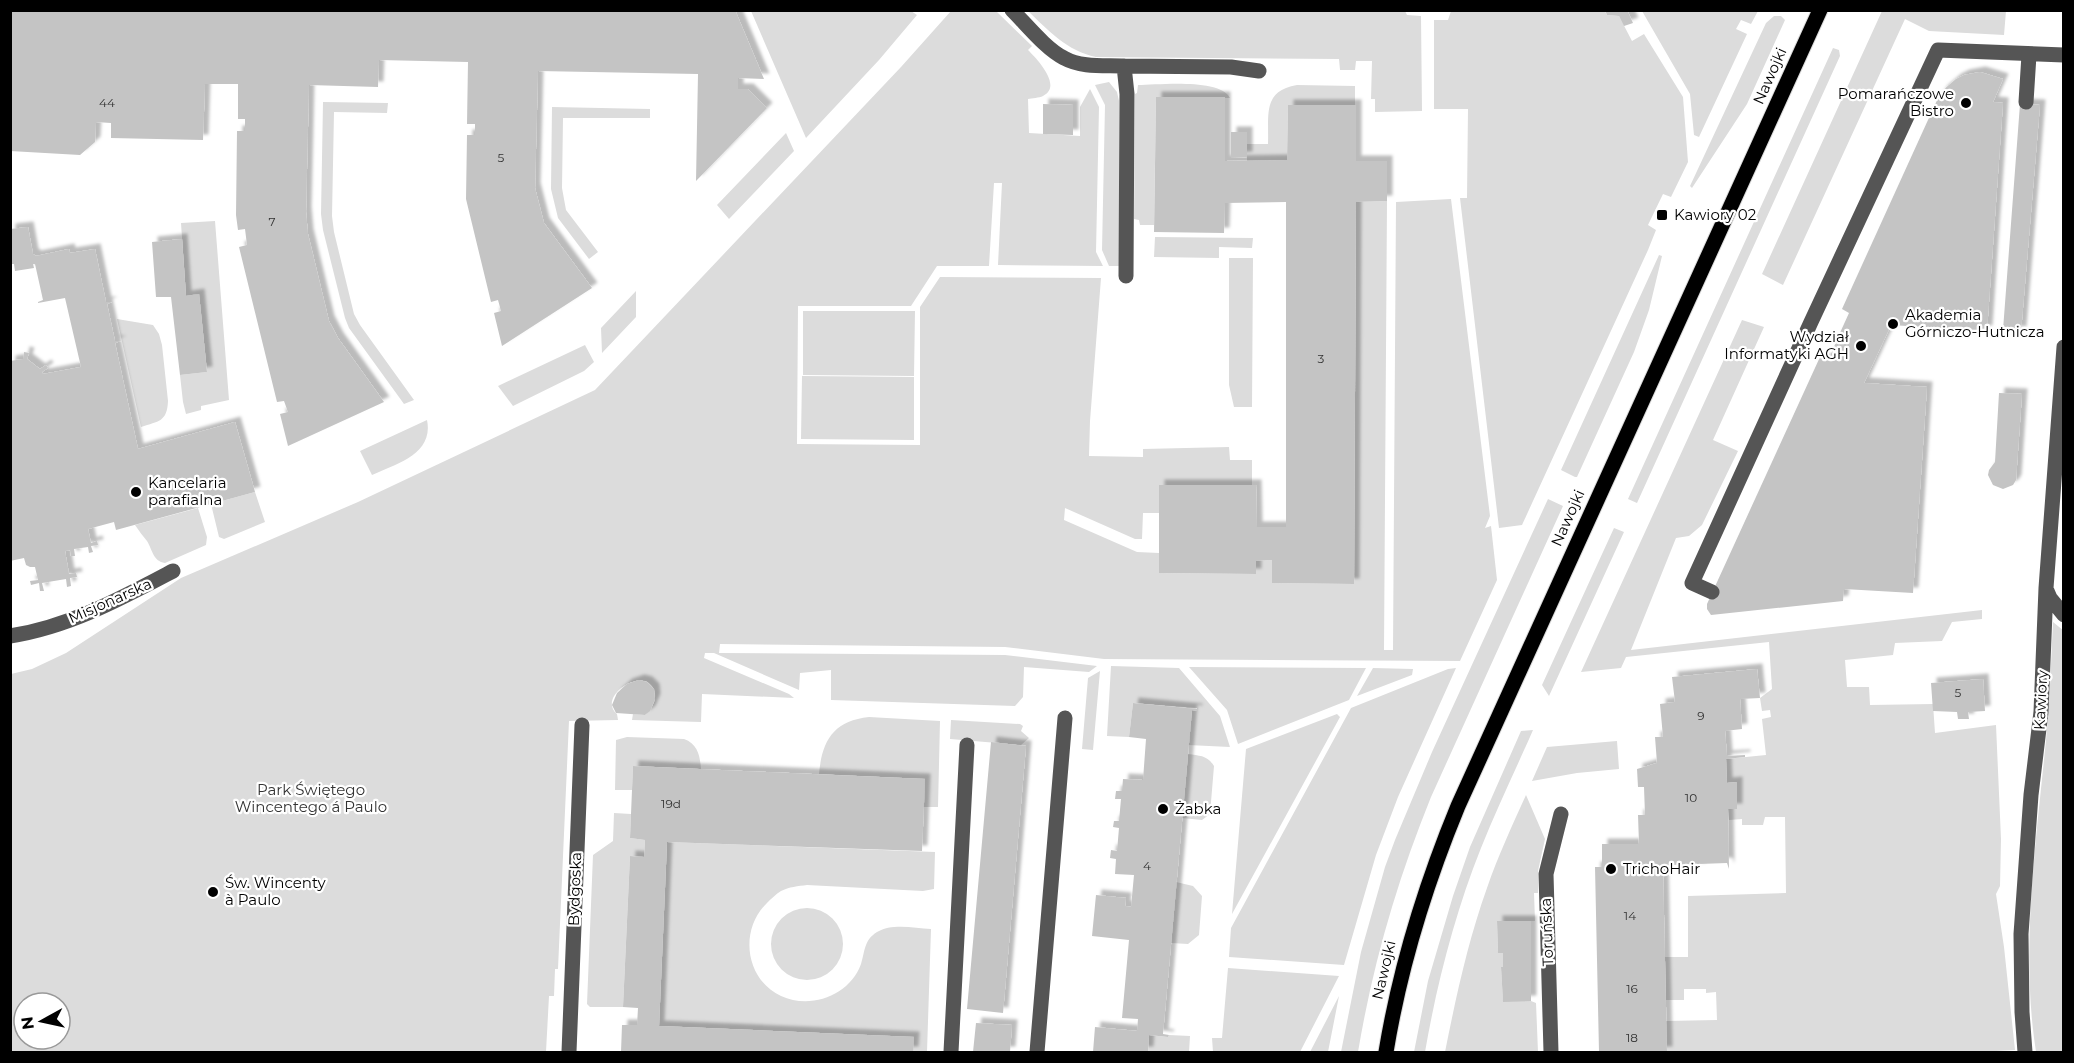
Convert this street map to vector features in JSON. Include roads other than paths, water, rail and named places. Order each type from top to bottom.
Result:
[{"type":"main road","name":"Nawojki","points":[[1386,1053],[1391,1020],[1412,930],[1430,876],[1458,806],[1820,10]]},
{"type":"street","points":[[1012,10],[1064,58],[1089,65],[1231,67],[1259,71]]},
{"type":"street","points":[[1712,592],[1692,583],[1815,312],[1938,50],[2064,55]]},
{"type":"street","points":[[2026,102],[2029,55]]},
{"type":"street","points":[[1124,66],[1126,276]]},
{"type":"street","name":"Kawiory","points":[[2025,1053],[2021,934],[2031,795],[2041,712],[2046,588],[2064,347]]},
{"type":"street","name":"Misjonarska","points":[[10,636],[70,620],[118,600],[173,571]]},
{"type":"street","points":[[2046,588],[2050,598],[2064,615]]},
{"type":"street","points":[[1037,1053],[1065,718]]},
{"type":"street","name":"Bydgoska","points":[[568,1053],[582,725]]},
{"type":"street","points":[[951,1053],[967,745]]},
{"type":"street","name":"Toruńska","points":[[1551,1053],[1546,874],[1561,814]]},
{"type":"place","name":"Pomarańczowe Bistro","points":[[1966,103]]},
{"type":"place","name":"Kawiory 02","points":[[1662,215]]},
{"type":"place","name":"Akademia Górniczo-Hutnicza","points":[[1893,324]]},
{"type":"place","name":"Wydział Informatyki AGH","points":[[1861,346]]},
{"type":"place","name":"Kancelaria parafialna","points":[[136,492]]},
{"type":"place","name":"Żabka","points":[[1163,809]]},
{"type":"place","name":"TrichoHair","points":[[1611,869]]},
{"type":"place","name":"Św. Wincenty à Paulo","points":[[213,892]]},
{"type":"park label","name":"Park Świętego Wincentego á Paulo","points":[[311,798]]}]
